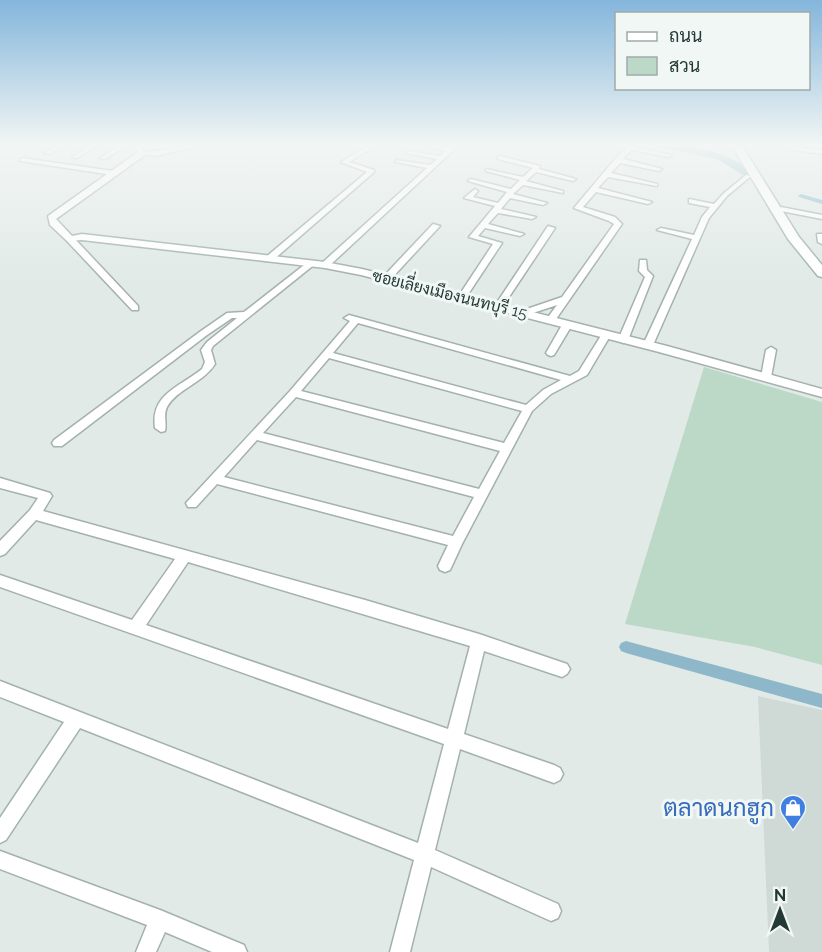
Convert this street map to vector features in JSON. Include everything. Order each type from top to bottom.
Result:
[{"type":"main road","points":[[764,190],[794,239],[822,273]]},
{"type":"main road","points":[[773,190],[801,237],[822,262]]},
{"type":"street","points":[[88,190],[50,220],[70,238],[135,308]]},
{"type":"street","points":[[268,259],[349,190]]},
{"type":"street","points":[[325,264],[405,190]]},
{"type":"street","points":[[502,190],[543,203]]},
{"type":"street","points":[[462,297],[498,243],[473,237],[513,190]]},
{"type":"street","points":[[556,190],[561,192]]},
{"type":"street","points":[[551,320],[618,224],[612,219],[578,208],[592,190]]},
{"type":"street","points":[[599,190],[648,202]]},
{"type":"street","points":[[648,345],[714,206],[732,190]]},
{"type":"street","points":[[475,191],[468,198],[532,217]]},
{"type":"street","points":[[692,201],[714,206]]},
{"type":"street","points":[[784,209],[822,217]]},
{"type":"street","points":[[484,225],[520,234]]},
{"type":"street","points":[[386,279],[436,226]]},
{"type":"street","points":[[498,307],[551,228]]},
{"type":"street","points":[[661,230],[697,238]]},
{"type":"street","name":"ซอยเลี่ยงเมืองนนทบุรี 15","points":[[70,238],[82,237],[325,264],[648,345],[822,393]]},
{"type":"street","points":[[623,340],[649,276],[643,271],[643,262]]},
{"type":"street","points":[[161,428],[158,414],[162,408],[182,387],[209,366],[210,360],[206,350],[210,344],[311,264]]},
{"type":"street","points":[[524,313],[566,299]]},
{"type":"street","points":[[58,442],[230,315],[245,315]]},
{"type":"street","points":[[192,502],[294,393],[327,355],[352,319],[570,379]]},
{"type":"street","points":[[551,353],[567,325]]},
{"type":"street","points":[[446,566],[505,448],[528,409],[547,392],[587,369],[605,336]]},
{"type":"street","points":[[766,377],[771,350]]},
{"type":"street","points":[[327,355],[528,409]]},
{"type":"street","points":[[294,393],[505,448]]},
{"type":"street","points":[[254,435],[481,494]]},
{"type":"street","points":[[214,479],[456,542]]},
{"type":"street","points":[[0,483],[45,494],[46,499],[0,550]]},
{"type":"street","points":[[34,514],[479,641],[562,669]]},
{"type":"street","points":[[135,629],[184,555]]},
{"type":"street","points":[[0,581],[554,774]]},
{"type":"street","points":[[400,952],[423,854],[479,641]]},
{"type":"street","points":[[0,689],[423,854],[551,911]]},
{"type":"street","points":[[0,834],[76,719]]},
{"type":"street","points":[[0,860],[160,920],[237,952]]},
{"type":"street","points":[[146,952],[160,920]]},
{"type":"shaded area","name":"ตลาดนกฮูก","points":[[758,696],[822,710],[822,952],[769,952]]},
{"type":"green space","points":[[704,367],[822,402],[822,665],[755,647],[625,624]]},
{"type":"waterway","points":[[801,196],[822,202]]},
{"type":"waterway","points":[[626,647],[822,701]]},
{"type":"place","name":"ตลาดนกฮูก","points":[[793,831]]}]
